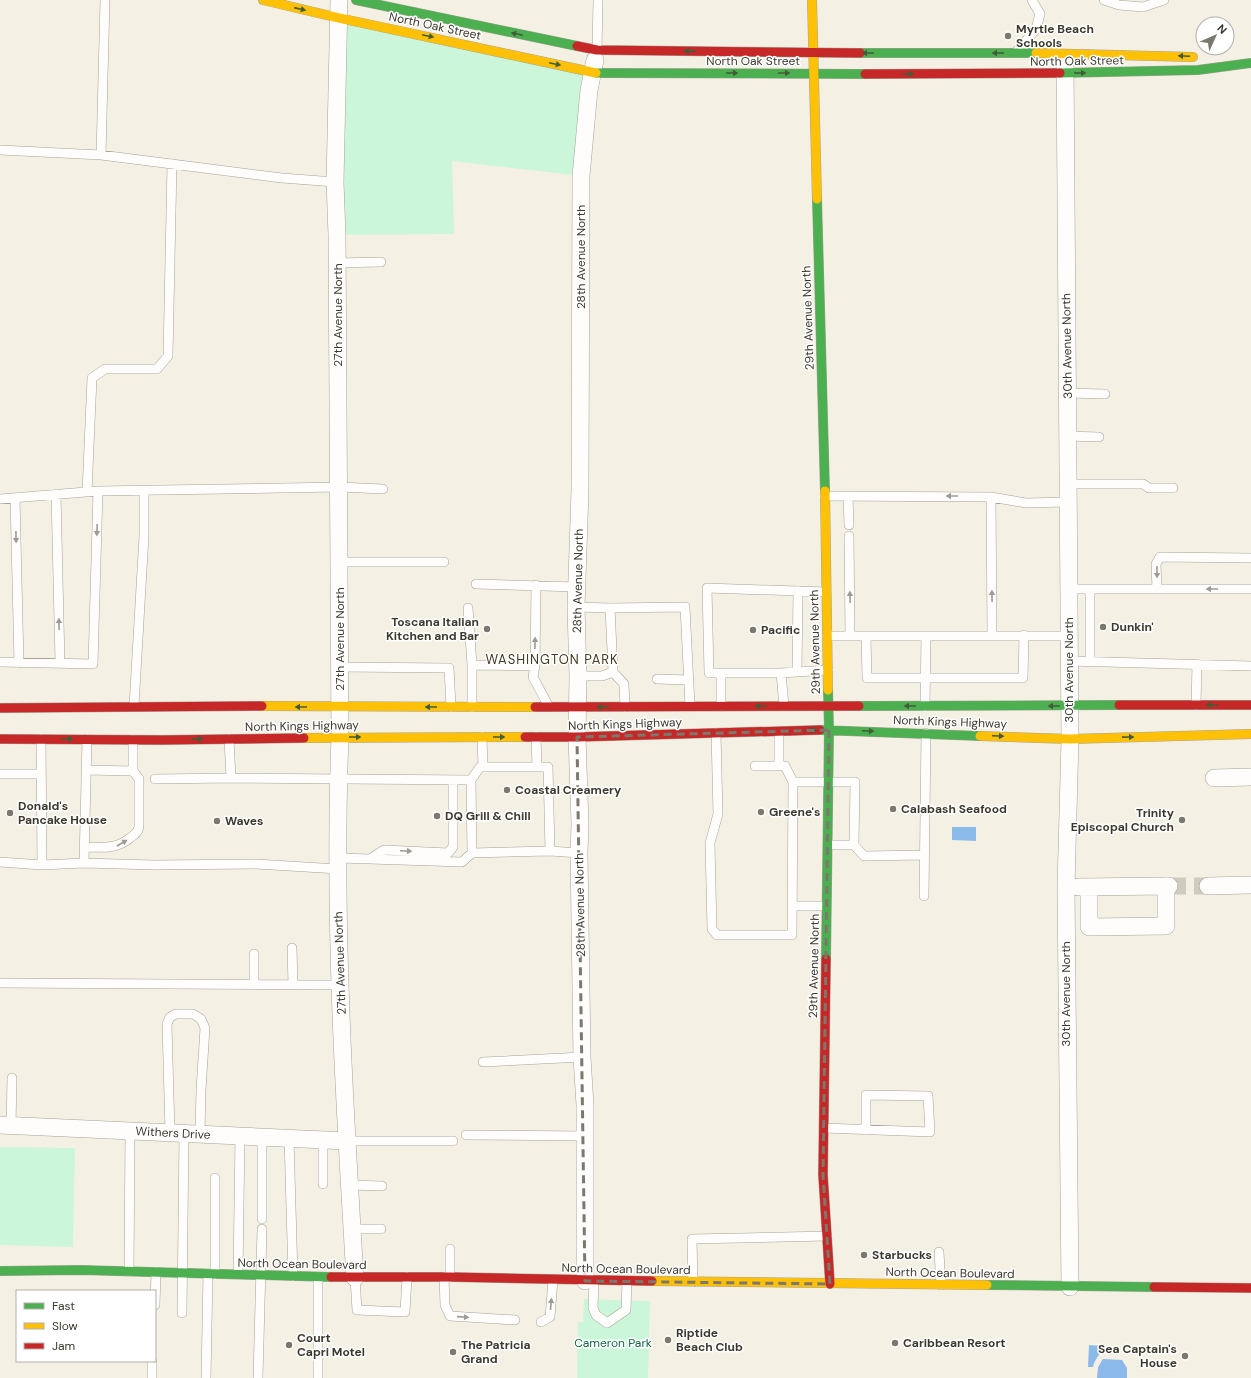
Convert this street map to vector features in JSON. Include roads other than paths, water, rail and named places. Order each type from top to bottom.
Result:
[{"type":"main road","name":"North Oak Street","points":[[262,0],[594,73],[1065,73],[1198,70],[1251,63]]},
{"type":"main road","name":"North Oak Street","points":[[356,0],[597,50],[813,53],[1065,53],[1204,57]]},
{"type":"main road","name":"29th Avenue North","points":[[812,0],[825,496],[826,636],[829,730],[823,1175],[830,1284]]},
{"type":"main road","points":[[1220,58],[1251,58]]},
{"type":"main road","name":"North Kings Highway","points":[[0,708],[134,706],[625,707],[1251,705]]},
{"type":"main road","name":"North Kings Highway","points":[[0,739],[132,740],[340,737],[577,738],[829,730],[1070,739],[1251,734]]},
{"type":"main road","name":"North Ocean Boulevard","points":[[0,1271],[156,1272],[355,1278],[447,1277],[589,1281],[1251,1288]]},
{"type":"street","name":"27th Avenue North","points":[[339,0],[335,182],[340,667],[338,864],[340,985],[346,1141],[355,1278]]},
{"type":"street","name":"28th Avenue North","points":[[589,1281],[582,1056],[576,608],[580,491],[581,176],[589,90],[594,73],[597,50]]},
{"type":"street","name":"30th Avenue North","points":[[1065,53],[1070,706],[1066,887],[1070,1287]]},
{"type":"street","points":[[1214,778],[1251,777]]},
{"type":"street","points":[[1208,886],[1251,885]]},
{"type":"street","points":[[1066,887],[1167,886],[1166,926],[1089,927],[1089,887]]},
{"type":"street","name":"Withers Drive","points":[[5,1126],[346,1141]]},
{"type":"lane","points":[[101,155],[105,0]]},
{"type":"lane","points":[[597,50],[598,0]]},
{"type":"lane","points":[[1016,53],[1036,29],[1040,14],[1032,0]]},
{"type":"lane","points":[[1104,0],[1119,5],[1143,7],[1164,0]]},
{"type":"lane","points":[[0,150],[101,155],[282,178],[335,182]]},
{"type":"lane","points":[[87,492],[92,378],[105,369],[157,369],[168,356],[172,164]]},
{"type":"lane","points":[[337,263],[381,262]]},
{"type":"lane","points":[[1067,393],[1105,394]]},
{"type":"lane","points":[[1067,436],[1099,437]]},
{"type":"lane","points":[[1068,484],[1143,484],[1149,488],[1173,488]]},
{"type":"lane","points":[[0,499],[98,491],[339,487],[383,489]]},
{"type":"lane","points":[[0,662],[93,664],[98,491]]},
{"type":"lane","points":[[134,706],[144,536],[144,491]]},
{"type":"lane","points":[[56,494],[60,663]]},
{"type":"lane","points":[[825,496],[991,496],[1026,504],[1068,502]]},
{"type":"lane","points":[[848,496],[849,525]]},
{"type":"lane","points":[[991,496],[992,635]]},
{"type":"lane","points":[[15,498],[19,662]]},
{"type":"lane","points":[[849,536],[850,636]]},
{"type":"lane","points":[[1157,589],[1156,564],[1160,557],[1251,558]]},
{"type":"lane","points":[[339,562],[444,562]]},
{"type":"lane","points":[[476,584],[577,587]]},
{"type":"lane","points":[[536,586],[533,678],[548,707]]},
{"type":"lane","points":[[826,592],[707,588],[709,673],[781,673],[828,670]]},
{"type":"lane","points":[[1069,589],[1251,589]]},
{"type":"lane","points":[[1090,589],[1090,661]]},
{"type":"lane","points":[[797,672],[798,591]]},
{"type":"lane","points":[[576,608],[685,607],[690,706]]},
{"type":"lane","points":[[468,608],[472,666],[472,707]]},
{"type":"lane","points":[[610,608],[612,672],[624,684],[625,707]]},
{"type":"lane","points":[[826,636],[1069,636]]},
{"type":"lane","points":[[866,636],[867,678],[1023,678],[1024,636]]},
{"type":"lane","points":[[925,706],[926,636]]},
{"type":"lane","points":[[1069,660],[1251,666]]},
{"type":"lane","points":[[1196,705],[1197,664]]},
{"type":"lane","points":[[472,666],[534,666]]},
{"type":"lane","points":[[340,667],[449,668],[451,707]]},
{"type":"lane","points":[[578,676],[602,676],[612,672]]},
{"type":"lane","points":[[781,673],[784,706]]},
{"type":"lane","points":[[721,674],[721,706]]},
{"type":"lane","points":[[658,679],[689,680]]},
{"type":"lane","points":[[779,731],[779,766]]},
{"type":"lane","points":[[716,733],[718,814],[710,843],[712,929],[717,935],[792,935],[792,782],[785,766],[755,766]]},
{"type":"lane","points":[[924,896],[926,734]]},
{"type":"lane","points":[[482,737],[483,767]]},
{"type":"lane","points":[[536,737],[537,767]]},
{"type":"lane","points":[[41,739],[42,865]]},
{"type":"lane","points":[[84,863],[87,739]]},
{"type":"lane","points":[[230,739],[231,778]]},
{"type":"lane","points":[[85,847],[115,847],[126,842],[138,832],[139,779],[133,771],[132,740]]},
{"type":"lane","points":[[472,854],[471,780],[480,767],[548,767],[550,851]]},
{"type":"lane","points":[[86,770],[133,771]]},
{"type":"lane","points":[[0,774],[41,774]]},
{"type":"lane","points":[[155,779],[338,778],[471,780]]},
{"type":"lane","points":[[370,859],[384,850],[448,853],[453,847],[453,780]]},
{"type":"lane","points":[[792,782],[855,782],[854,845],[864,856],[925,856]]},
{"type":"lane","points":[[828,845],[854,845]]},
{"type":"lane","points":[[0,862],[42,865],[84,863],[154,865],[338,864],[370,859],[462,862],[472,854],[550,851],[579,853]]},
{"type":"lane","points":[[792,906],[826,906]]},
{"type":"lane","points":[[292,948],[293,984]]},
{"type":"lane","points":[[254,954],[254,984]]},
{"type":"lane","points":[[0,983],[340,985]]},
{"type":"lane","points":[[182,1314],[185,1134],[167,1024],[170,1017],[176,1014],[193,1014],[201,1020],[205,1028],[201,1090],[185,1134]]},
{"type":"lane","points":[[483,1062],[582,1056]]},
{"type":"lane","points":[[5,1126],[12,1078]]},
{"type":"lane","points":[[824,1128],[866,1130],[930,1132],[928,1096],[866,1095],[866,1130]]},
{"type":"lane","points":[[129,1272],[130,1131]]},
{"type":"lane","points":[[466,1135],[584,1136]]},
{"type":"lane","points":[[238,1275],[240,1136]]},
{"type":"lane","points":[[262,1137],[262,1219]]},
{"type":"lane","points":[[289,1138],[293,1276]]},
{"type":"lane","points":[[323,1140],[323,1184]]},
{"type":"lane","points":[[346,1141],[453,1141]]},
{"type":"lane","points":[[206,1378],[212,1274],[215,1178]]},
{"type":"lane","points":[[349,1185],[382,1186]]},
{"type":"lane","points":[[258,1378],[262,1276],[262,1229]]},
{"type":"lane","points":[[352,1229],[382,1229]]},
{"type":"lane","points":[[693,1282],[692,1239],[827,1236]]},
{"type":"lane","points":[[450,1249],[445,1305],[450,1316],[515,1320]]},
{"type":"lane","points":[[939,1252],[941,1285]]},
{"type":"lane","points":[[155,1290],[156,1272]]},
{"type":"lane","points":[[318,1277],[318,1378]]},
{"type":"lane","points":[[355,1278],[357,1310],[405,1312],[407,1277]]},
{"type":"lane","points":[[541,1322],[550,1317],[553,1280]]},
{"type":"lane","points":[[589,1281],[593,1308],[596,1315],[607,1324],[626,1310],[627,1281]]},
{"type":"lane","points":[[152,1362],[152,1378]]},
{"type":"water","points":[[952,827],[976,827],[976,841],[952,840]]},
{"type":"water","points":[[1089,1345],[1102,1346],[1101,1352],[1093,1367],[1088,1367]]},
{"type":"water","points":[[1103,1359],[1122,1360],[1127,1368],[1127,1378],[1097,1378],[1098,1367]]},
{"type":"tunnel","points":[[1169,886],[1208,886]]},
{"type":"place","name":"Myrtle Beach Schools","points":[[1008,36]]},
{"type":"place","name":"Dunkin'","points":[[1103,627]]},
{"type":"place","name":"Toscana Italian Kitchen and Bar","points":[[487,629]]},
{"type":"place","name":"Pacific","points":[[753,630]]},
{"type":"place","name":"Coastal Creamery","points":[[507,790]]},
{"type":"place","name":"Calabash Seafood","points":[[893,809]]},
{"type":"place","name":"Greene's","points":[[761,812]]},
{"type":"place","name":"Donald's Pancake House","points":[[10,813]]},
{"type":"place","name":"DQ Grill & Chill","points":[[437,816]]},
{"type":"place","name":"Trinity Episcopal Church","points":[[1182,820]]},
{"type":"place","name":"Waves","points":[[217,821]]},
{"type":"place","name":"Starbucks","points":[[864,1255]]},
{"type":"place","name":"Riptide Beach Club","points":[[668,1340]]},
{"type":"place","name":"Caribbean Resort","points":[[895,1343]]},
{"type":"place","name":"Court Capri Motel","points":[[289,1345]]},
{"type":"place","name":"The Patricia Grand","points":[[453,1352]]},
{"type":"place","name":"Sea Captain's House","points":[[1185,1356]]},
{"type":"district","name":"WASHINGTON PARK","points":[[552,659]]},
{"type":"park label","name":"Cameron Park","points":[[613,1343]]}]
